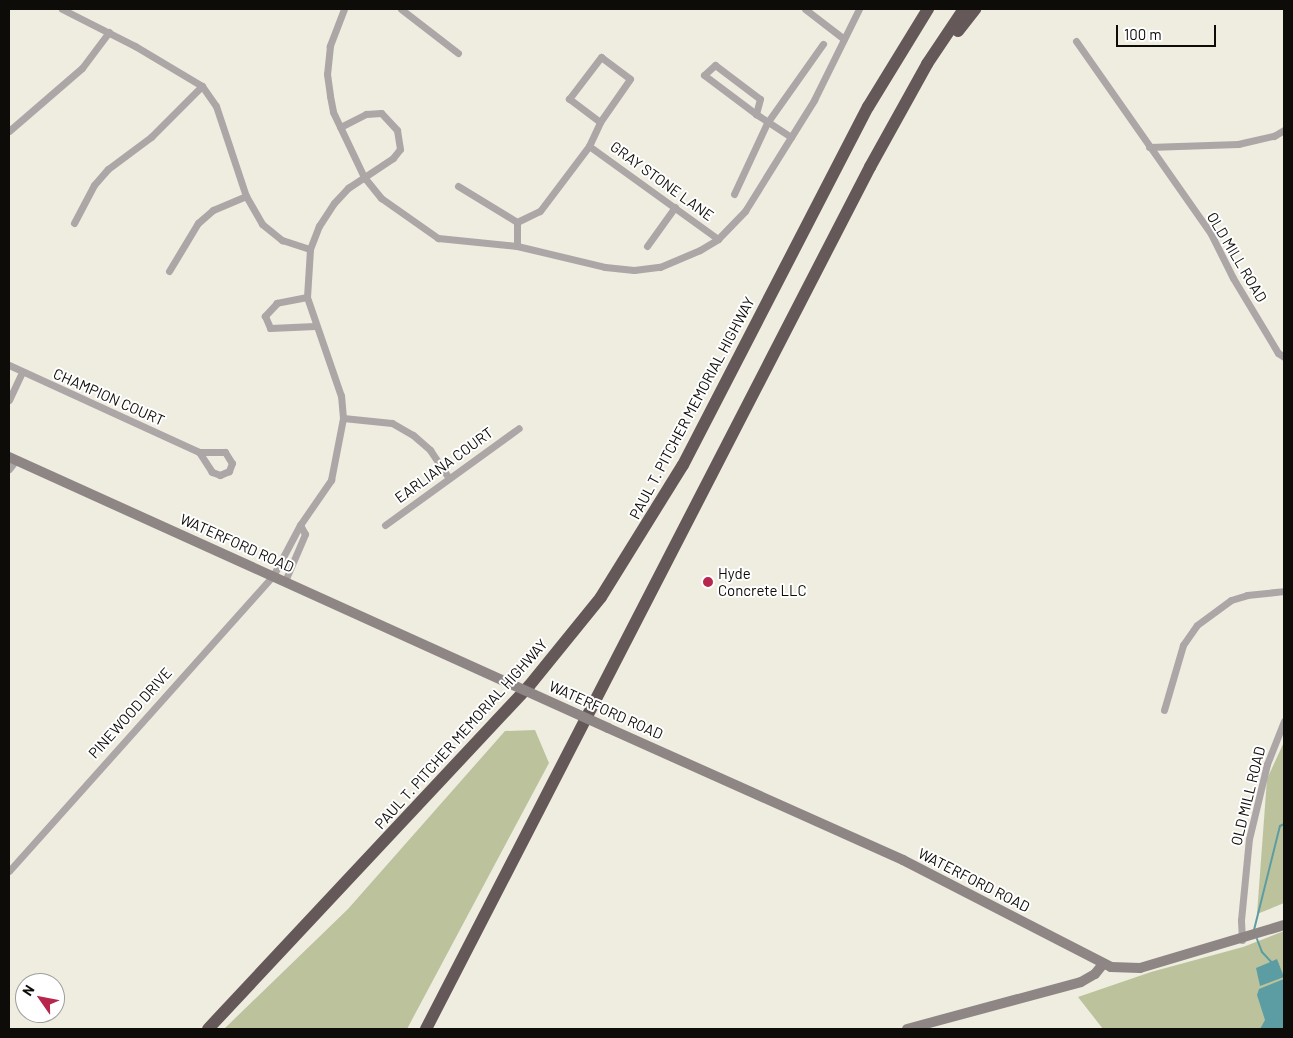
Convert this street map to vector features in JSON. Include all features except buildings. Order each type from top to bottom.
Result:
[{"type":"highway","name":"PAUL T. PITCHER MEMORIAL HIGHWAY","points":[[208,1029],[529,686],[601,596],[683,465],[844,151],[927,9]]},
{"type":"highway","points":[[426,1029],[866,175],[927,64],[964,9]]},
{"type":"highway","points":[[927,64],[947,46],[975,9]]},
{"type":"main road","name":"WATERFORD ROAD","points":[[12,459],[903,860],[1103,964],[1126,970],[1140,968],[1242,940],[1284,925]]},
{"type":"main road","points":[[907,1029],[1081,982],[1095,974],[1103,964]]},
{"type":"street","points":[[62,9],[109,32],[202,86],[223,123],[246,196],[265,227],[282,240],[310,249]]},
{"type":"street","points":[[344,9],[330,44],[327,74],[333,112],[364,177],[381,198],[438,238],[517,246],[605,268],[634,270],[680,260],[718,239],[745,212],[814,100],[859,9]]},
{"type":"street","points":[[401,9],[458,52]]},
{"type":"street","points":[[805,9],[844,39]]},
{"type":"street","points":[[9,131],[82,68],[109,32]]},
{"type":"street","name":"OLD MILL ROAD","points":[[1076,42],[1211,234],[1278,353],[1284,357]]},
{"type":"street","points":[[734,194],[767,123],[823,44]]},
{"type":"street","points":[[517,222],[540,211],[590,146],[600,122],[630,79],[601,57],[569,99],[600,122]]},
{"type":"street","points":[[756,114],[760,99],[715,65],[704,75],[767,123],[791,137]]},
{"type":"street","points":[[74,223],[94,185],[108,169],[151,137],[202,86]]},
{"type":"street","name":"PINEWOOD DRIVE","points":[[9,870],[273,576],[300,525],[331,480],[343,418],[341,396],[315,326],[307,297],[310,249],[319,226],[334,204],[364,177],[393,158],[400,150],[397,130],[388,116],[381,113],[366,114],[340,127]]},
{"type":"street","points":[[1149,146],[1238,144],[1274,136],[1284,130]]},
{"type":"street","name":"GRAY STONE LANE","points":[[590,146],[718,239]]},
{"type":"street","points":[[458,186],[517,222]]},
{"type":"street","points":[[169,271],[198,222],[213,210],[246,196]]},
{"type":"street","points":[[647,246],[675,207]]},
{"type":"street","points":[[517,222],[517,246]]},
{"type":"street","points":[[307,297],[277,303],[265,316],[270,328],[315,326]]},
{"type":"street","name":"CHAMPION COURT","points":[[9,366],[199,452],[225,452],[232,463],[229,471],[220,475],[212,472],[199,452]]},
{"type":"street","points":[[9,399],[22,372]]},
{"type":"street","points":[[343,418],[392,423],[413,435],[430,450],[449,478]]},
{"type":"street","name":"EARLIANA COURT","points":[[386,525],[519,428]]},
{"type":"street","points":[[9,469],[12,459]]},
{"type":"street","points":[[284,581],[305,534],[300,525]]},
{"type":"street","points":[[1164,710],[1183,645],[1197,625],[1231,600],[1247,595],[1284,591]]},
{"type":"street","name":"OLD MILL ROAD","points":[[1242,940],[1241,920],[1249,839],[1266,764],[1284,721]]},
{"type":"green space","points":[[535,730],[549,763],[407,1029],[224,1029],[348,909],[505,731]]},
{"type":"green space","points":[[1284,742],[1284,903],[1257,914],[1267,779]]},
{"type":"green space","points":[[1284,931],[1284,1029],[1103,1029],[1078,997],[1151,972],[1243,947]]},
{"type":"water","points":[[1277,959],[1284,977],[1260,986],[1256,968]]},
{"type":"water","points":[[1284,979],[1284,1029],[1260,1029],[1265,1020],[1257,995],[1259,989]]},
{"type":"waterway","points":[[1254,930],[1280,826],[1284,824]]},
{"type":"waterway","points":[[1257,939],[1262,952],[1273,964]]},
{"type":"place","name":"Hyde Concrete LLC","points":[[708,582]]}]
